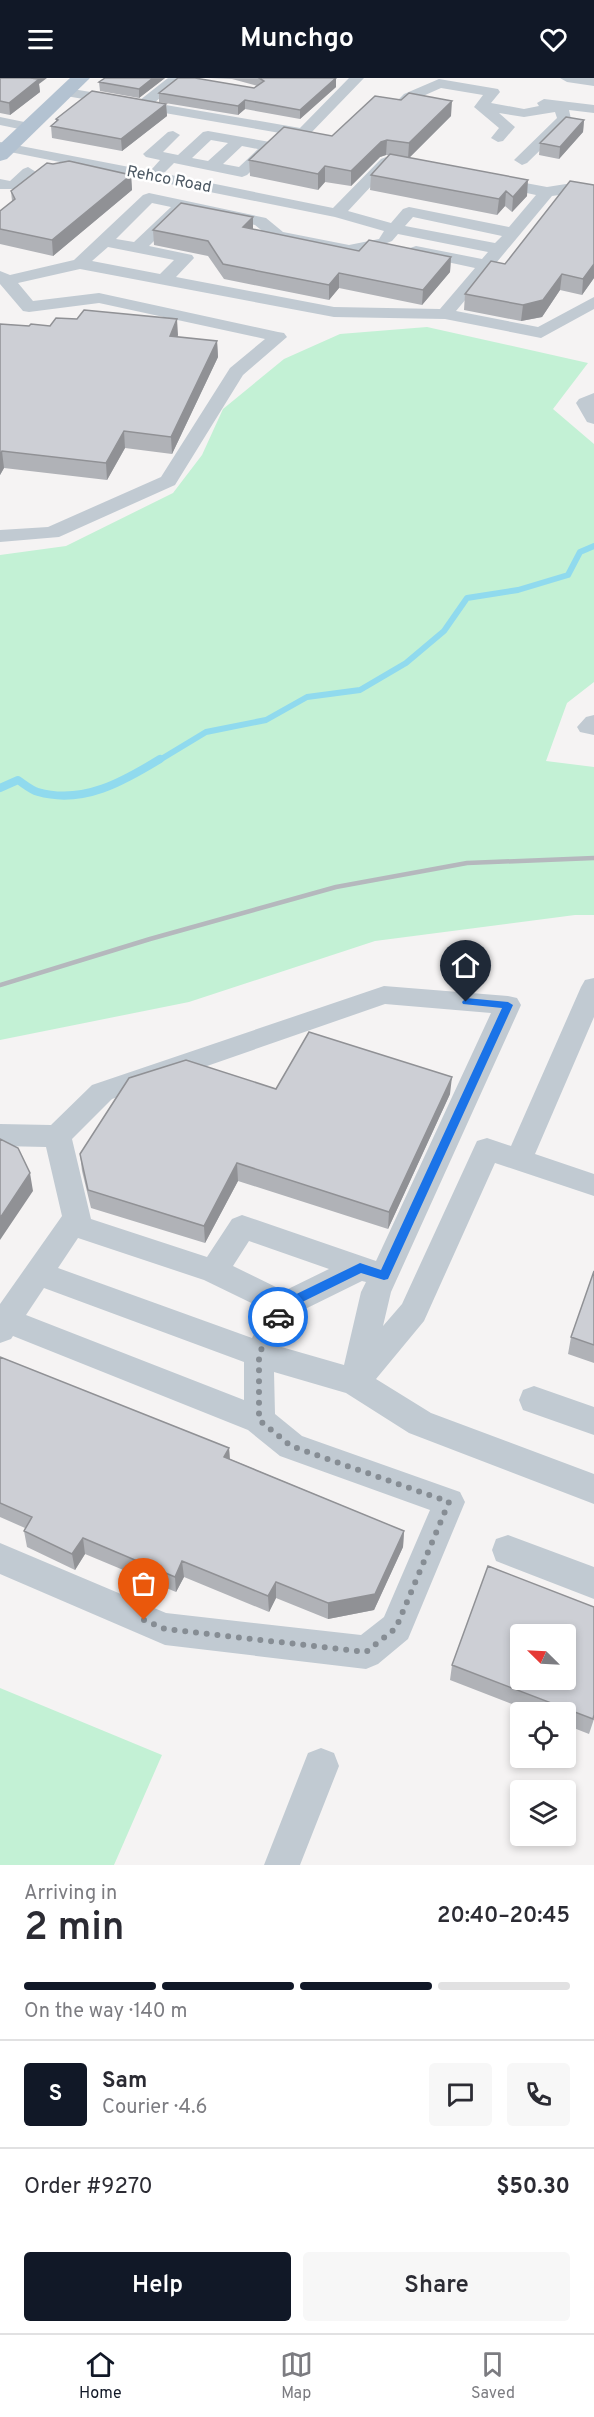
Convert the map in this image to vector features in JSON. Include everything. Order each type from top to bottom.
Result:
[{"type":"main road","points":[[3,150],[81,78]]},
{"type":"street","points":[[143,105],[177,78]]},
{"type":"street","points":[[66,92],[303,133],[357,78]]},
{"type":"street","points":[[567,78],[594,82]]},
{"type":"street","points":[[396,109],[409,97],[440,83],[561,107],[594,109]]},
{"type":"street","points":[[481,106],[493,92]]},
{"type":"street","points":[[481,106],[524,113],[561,107]]},
{"type":"street","points":[[481,106],[508,127],[498,138]]},
{"type":"street","points":[[522,160],[564,119],[561,107]]},
{"type":"street","points":[[0,121],[29,127]]},
{"type":"street","points":[[150,177],[181,160],[208,135],[270,146],[242,172],[211,166],[181,160],[151,154],[173,135]]},
{"type":"street","points":[[211,166],[238,141]]},
{"type":"street","name":"Rehco Road","points":[[3,150],[337,213],[394,229],[499,249]]},
{"type":"street","points":[[80,264],[169,181],[181,160]]},
{"type":"street","points":[[337,213],[387,162],[409,166]]},
{"type":"street","points":[[0,201],[7,185],[28,172]]},
{"type":"street","points":[[478,179],[547,192],[566,189],[594,194]]},
{"type":"street","points":[[445,314],[547,192]]},
{"type":"street","points":[[150,198],[260,220],[278,236],[350,250],[380,244],[486,265]]},
{"type":"street","points":[[137,248],[182,205]]},
{"type":"street","points":[[380,244],[409,212],[513,233]]},
{"type":"street","points":[[104,241],[186,258],[164,280]]},
{"type":"street","points":[[3,279],[80,264],[334,312],[445,314],[541,333],[594,302]]},
{"type":"street","points":[[0,536],[52,533],[168,481],[236,372],[278,337],[99,298],[29,307],[3,279]]},
{"type":"street","points":[[594,398],[585,403],[594,418]]},
{"type":"street","points":[[594,722],[588,727],[594,728]]},
{"type":"street","points":[[519,1160],[585,1034],[594,987]]},
{"type":"street","points":[[0,1135],[57,1136],[102,1092],[384,995],[508,1005],[372,1272],[376,1292],[355,1382]]},
{"type":"street","points":[[0,1558],[165,1629],[366,1652],[396,1628],[449,1502],[291,1446],[259,1420],[3,1325],[77,1218],[57,1136]]},
{"type":"street","points":[[355,1382],[413,1312],[487,1149],[594,1185]]},
{"type":"street","points":[[73,1225],[214,1271],[284,1305]]},
{"type":"street","points":[[214,1271],[242,1227],[372,1272]]},
{"type":"street","points":[[259,1420],[259,1354],[284,1305],[372,1272]]},
{"type":"street","points":[[38,1273],[259,1354],[355,1382],[420,1423],[594,1489]]},
{"type":"street","points":[[534,1400],[594,1421]]},
{"type":"street","points":[[508,1550],[594,1583]]},
{"type":"street","points":[[282,1865],[321,1766]]},
{"type":"green space","points":[[427,327],[588,363],[553,409],[594,444],[594,682],[567,703],[546,761],[594,767],[594,915],[575,915],[375,941],[189,1002],[0,1040],[0,555],[66,546],[173,493],[202,455],[223,409],[284,359],[340,334]]},
{"type":"green space","points":[[0,1688],[162,1755],[114,1865],[0,1865]]},
{"type":"building","points":[[0,78],[39,79],[9,103],[0,101]]},
{"type":"building","points":[[105,78],[153,78],[139,89],[99,82]]},
{"type":"building","points":[[178,78],[195,78],[254,88],[264,81],[259,78],[336,78],[300,110],[245,100],[238,106],[159,93]]},
{"type":"building","points":[[92,91],[166,104],[121,139],[51,126],[58,120],[56,119]]},
{"type":"building","points":[[409,93],[452,101],[409,143],[387,140],[381,142],[351,171],[325,166],[318,174],[249,160],[284,127],[332,136],[375,96],[401,100]]},
{"type":"building","points":[[566,117],[584,120],[560,147],[540,143]]},
{"type":"building","points":[[390,154],[528,180],[513,197],[506,191],[499,199],[371,175]]},
{"type":"building","points":[[69,161],[131,175],[52,240],[0,229],[0,211],[15,199],[11,191],[47,163]]},
{"type":"building","points":[[570,181],[594,185],[594,264],[583,279],[562,274],[543,300],[523,305],[465,294],[491,261],[505,264]]},
{"type":"building","points":[[181,203],[253,217],[243,227],[359,251],[369,240],[451,257],[423,290],[339,273],[329,285],[223,264],[208,241],[153,230]]},
{"type":"building","points":[[84,310],[177,319],[170,336],[217,341],[171,437],[124,431],[106,463],[2,451],[0,455],[0,324],[50,326],[56,318],[77,319]]},
{"type":"building","points":[[309,1032],[452,1077],[389,1212],[237,1163],[204,1226],[88,1190],[80,1154],[129,1078],[186,1060],[276,1089]]},
{"type":"building","points":[[0,1139],[18,1148],[30,1173],[0,1218]]},
{"type":"building","points":[[594,1271],[594,1345],[571,1337]]},
{"type":"building","points":[[0,1357],[229,1448],[224,1457],[404,1531],[375,1594],[328,1603],[276,1582],[268,1596],[182,1561],[175,1577],[83,1538],[72,1554],[24,1531],[32,1517],[0,1503]]},
{"type":"building","points":[[488,1566],[594,1607],[593,1719],[576,1712],[576,1702],[549,1702],[517,1690],[576,1690],[576,1624],[510,1624],[510,1687],[452,1665]]},
{"type":"waterway","points":[[158,761],[206,732],[266,720],[307,697],[360,690],[406,663],[444,631],[467,598],[518,590],[568,575],[580,552],[594,546]]},
{"type":"waterway","points":[[0,788],[18,780],[35,791],[55,795],[87,793],[117,783],[160,759]]},
{"type":"railway","points":[[0,985],[150,939],[336,887],[467,863],[594,858]]},
{"type":"way so far","points":[[144,1620],[165,1629],[366,1652],[396,1628],[449,1502],[291,1446],[259,1420],[259,1354],[278,1317]]},
{"type":"route","points":[[278,1317],[284,1305],[360,1268],[384,1276],[508,1005],[466,1002]]}]
